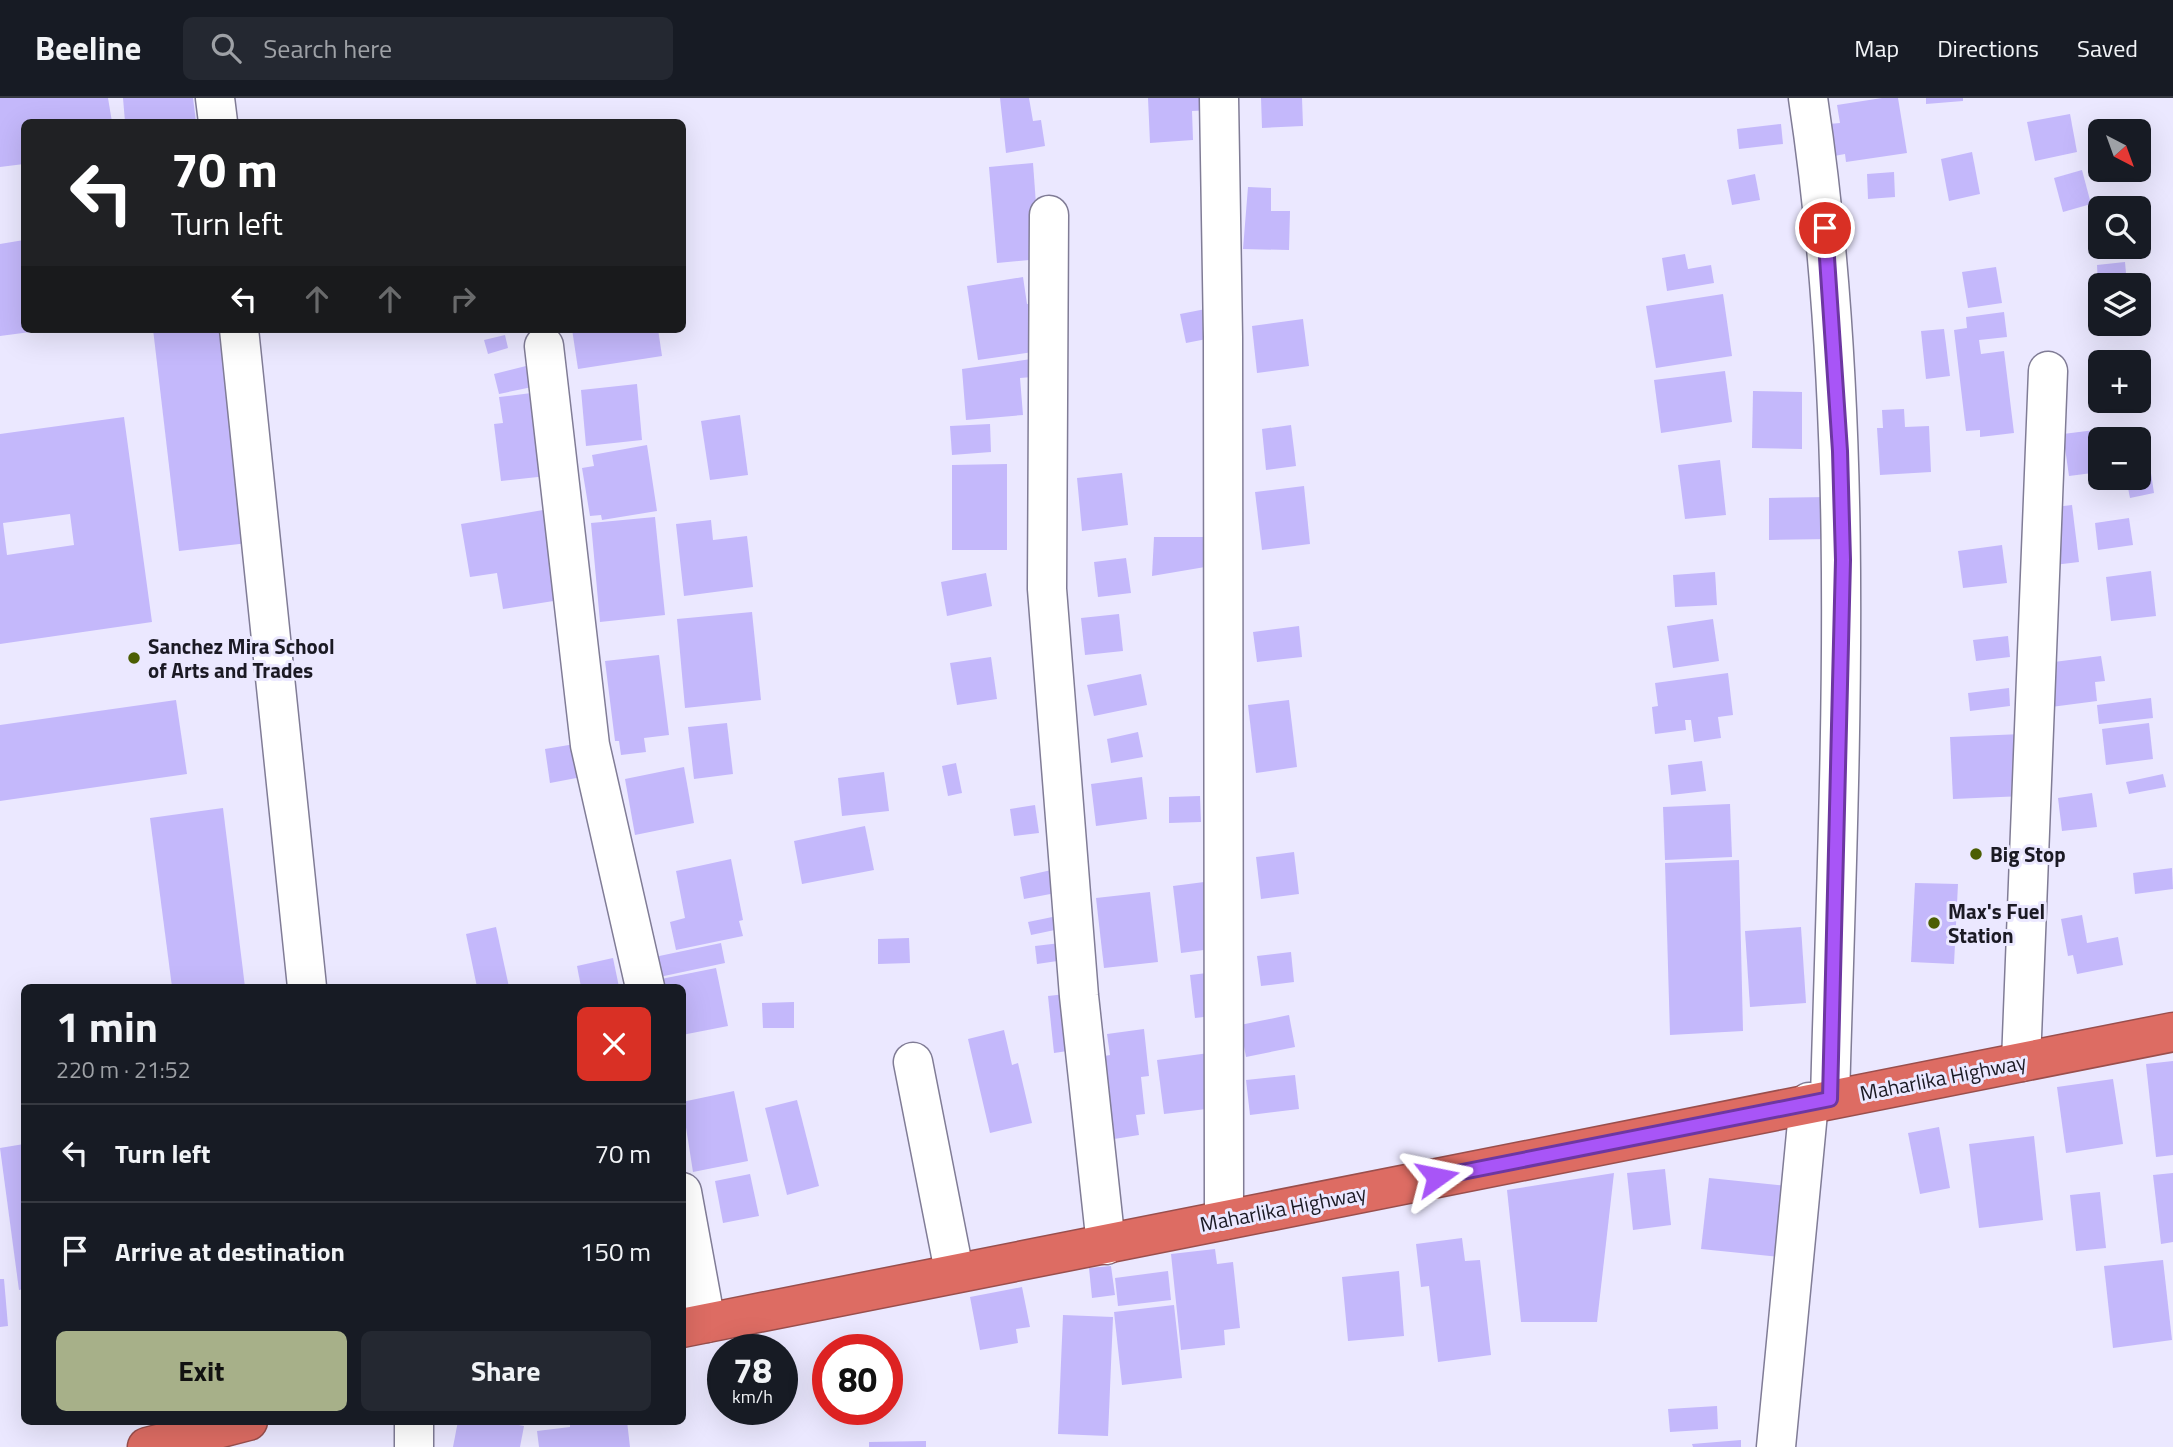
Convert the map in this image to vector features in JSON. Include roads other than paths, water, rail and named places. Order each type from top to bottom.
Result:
[{"type":"highway","name":"Maharlika Highway","points":[[694,1325],[954,1271],[1106,1245],[1820,1100],[2173,1032]]},
{"type":"highway","points":[[147,1447],[232,1425]]},
{"type":"street","points":[[215,98],[218,119]]},
{"type":"street","points":[[1219,98],[1223,337],[1224,1220]]},
{"type":"street","points":[[1776,1447],[1820,1100],[1843,560],[1840,451],[1823,200],[1808,98]]},
{"type":"street","points":[[1049,215],[1047,589],[1079,996],[1106,1245]]},
{"type":"street","points":[[239,333],[307,984]]},
{"type":"street","points":[[544,346],[590,745],[644,984]]},
{"type":"street","points":[[2021,1062],[2040,517],[2048,371]]},
{"type":"street","points":[[913,1062],[954,1271]]},
{"type":"street","points":[[686,1236],[694,1325]]},
{"type":"street","points":[[414,1425],[414,1447]]},
{"type":"place","name":"Sanchez Mira School of Arts and Trades","points":[[134,658]]},
{"type":"place","name":"Big Stop","points":[[1976,854]]},
{"type":"place","name":"Max's Fuel Station","points":[[1934,923]]}]
